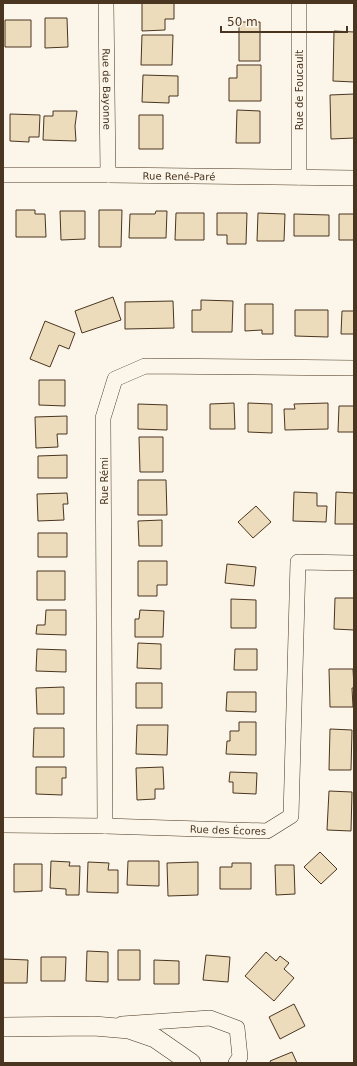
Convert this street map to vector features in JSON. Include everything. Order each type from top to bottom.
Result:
[{"type":"street","name":"Rue de Bayonne","points":[[106,3],[108,175]]},
{"type":"street","name":"Rue de Foucault","points":[[299,3],[299,177]]},
{"type":"street","name":"Rue René-Paré","points":[[3,175],[354,178]]},
{"type":"street","name":"Rue Rémi","points":[[105,826],[103,418],[115,379],[145,366],[354,368]]},
{"type":"street","name":"Rue des Écores","points":[[3,825],[105,826],[267,832],[291,816],[298,562],[354,563]]},
{"type":"street","points":[[3,1027],[94,1026],[210,1018],[237,1028],[240,1057],[236,1063]]},
{"type":"street","points":[[94,1026],[129,1029],[155,1038],[191,1063]]},
{"type":"building","points":[[142,3],[174,3],[174,19],[165,19],[165,30],[142,31]]},
{"type":"building","points":[[45,18],[67,18],[68,47],[45,48]]},
{"type":"building","points":[[5,20],[31,20],[31,47],[5,47]]},
{"type":"building","points":[[239,22],[260,22],[260,61],[239,61]]},
{"type":"building","points":[[334,31],[354,32],[354,82],[333,81]]},
{"type":"building","points":[[142,35],[173,35],[172,65],[141,65]]},
{"type":"building","points":[[237,65],[261,65],[261,101],[229,101],[229,78],[237,78]]},
{"type":"building","points":[[143,75],[178,76],[178,96],[169,96],[169,103],[142,102]]},
{"type":"building","points":[[354,94],[354,138],[331,139],[330,95]]},
{"type":"building","points":[[237,110],[260,111],[260,143],[236,143]]},
{"type":"building","points":[[53,111],[77,111],[75,126],[76,141],[43,140],[44,116],[53,116]]},
{"type":"building","points":[[10,114],[40,115],[39,137],[29,137],[29,142],[10,141]]},
{"type":"building","points":[[139,115],[163,115],[163,149],[139,149]]},
{"type":"building","points":[[16,210],[35,210],[35,214],[45,214],[46,237],[16,237]]},
{"type":"building","points":[[99,210],[122,210],[121,247],[99,247]]},
{"type":"building","points":[[60,211],[85,211],[85,239],[61,240]]},
{"type":"building","points":[[156,211],[167,211],[166,238],[129,238],[130,214],[155,214]]},
{"type":"building","points":[[176,213],[204,213],[204,240],[175,240]]},
{"type":"building","points":[[217,213],[247,213],[246,244],[227,244],[227,235],[217,235]]},
{"type":"building","points":[[258,213],[285,214],[284,241],[257,241]]},
{"type":"building","points":[[294,214],[329,215],[329,236],[294,236]]},
{"type":"building","points":[[339,214],[354,214],[354,240],[339,240]]},
{"type":"building","points":[[113,297],[121,320],[82,333],[75,311]]},
{"type":"building","points":[[201,300],[233,301],[232,332],[192,332],[192,310],[201,310]]},
{"type":"building","points":[[173,301],[174,328],[125,329],[125,302]]},
{"type":"building","points":[[245,304],[273,304],[273,334],[262,334],[262,330],[245,331]]},
{"type":"building","points":[[295,310],[328,310],[328,337],[295,336]]},
{"type":"building","points":[[342,311],[354,311],[354,334],[341,334]]},
{"type":"building","points":[[45,321],[75,333],[69,349],[59,345],[50,367],[30,359]]},
{"type":"building","points":[[39,380],[65,380],[65,406],[39,405]]},
{"type":"building","points":[[234,403],[235,429],[210,429],[210,404]]},
{"type":"building","points":[[248,403],[272,404],[272,433],[248,432]]},
{"type":"building","points":[[328,403],[328,429],[285,430],[284,409],[295,409],[294,404]]},
{"type":"building","points":[[138,404],[167,405],[167,430],[138,429]]},
{"type":"building","points":[[339,406],[354,406],[354,432],[338,432]]},
{"type":"building","points":[[67,416],[67,434],[57,434],[58,447],[36,448],[35,417]]},
{"type":"building","points":[[139,437],[163,437],[163,472],[140,472]]},
{"type":"building","points":[[67,455],[67,478],[38,478],[38,456]]},
{"type":"building","points":[[138,480],[166,480],[167,515],[138,515]]},
{"type":"building","points":[[294,492],[317,493],[317,506],[327,506],[326,522],[293,521]]},
{"type":"building","points":[[336,492],[354,493],[354,524],[335,524]]},
{"type":"building","points":[[67,493],[68,504],[63,504],[64,520],[38,521],[37,494]]},
{"type":"building","points":[[256,506],[271,522],[253,538],[238,522]]},
{"type":"building","points":[[162,520],[162,546],[139,546],[138,521]]},
{"type":"building","points":[[38,533],[67,533],[67,557],[38,557]]},
{"type":"building","points":[[138,561],[167,561],[167,585],[157,585],[157,596],[138,596]]},
{"type":"building","points":[[227,564],[256,567],[254,586],[225,583]]},
{"type":"building","points":[[37,571],[65,571],[65,600],[37,600]]},
{"type":"building","points":[[335,598],[354,598],[354,630],[334,629]]},
{"type":"building","points":[[231,599],[256,600],[256,628],[231,628]]},
{"type":"building","points":[[46,610],[66,610],[66,635],[36,634],[37,625],[45,625]]},
{"type":"building","points":[[140,610],[164,611],[163,637],[135,637],[135,619],[139,619]]},
{"type":"building","points":[[138,643],[161,644],[161,669],[137,668]]},
{"type":"building","points":[[37,649],[66,650],[66,672],[36,671]]},
{"type":"building","points":[[235,649],[257,649],[257,670],[234,670]]},
{"type":"building","points":[[329,669],[353,669],[353,707],[330,707]]},
{"type":"building","points":[[136,683],[162,683],[162,708],[136,708]]},
{"type":"building","points":[[64,687],[64,714],[37,714],[36,688]]},
{"type":"building","points":[[227,692],[256,692],[256,712],[226,711]]},
{"type":"building","points":[[239,722],[256,722],[256,755],[226,754],[227,741],[230,741],[230,731],[239,731]]},
{"type":"building","points":[[137,725],[168,725],[167,755],[136,754]]},
{"type":"building","points":[[34,728],[64,728],[64,757],[33,757]]},
{"type":"building","points":[[330,729],[352,730],[351,770],[329,770]]},
{"type":"building","points":[[36,767],[66,767],[66,778],[62,778],[62,795],[36,794]]},
{"type":"building","points":[[163,767],[164,789],[155,789],[155,799],[137,800],[136,768]]},
{"type":"building","points":[[230,772],[257,773],[256,794],[233,793],[233,782],[229,782]]},
{"type":"building","points":[[329,791],[352,792],[351,831],[327,830]]},
{"type":"building","points":[[320,852],[337,869],[321,884],[304,867]]},
{"type":"building","points":[[51,861],[70,862],[69,866],[80,866],[79,895],[66,895],[66,889],[50,888]]},
{"type":"building","points":[[128,861],[159,861],[159,886],[127,885]]},
{"type":"building","points":[[88,862],[109,863],[108,870],[118,870],[118,893],[87,892]]},
{"type":"building","points":[[198,862],[198,895],[168,896],[167,863]]},
{"type":"building","points":[[232,863],[251,863],[251,889],[220,889],[220,867],[232,867]]},
{"type":"building","points":[[14,864],[42,864],[42,891],[14,892]]},
{"type":"building","points":[[275,865],[294,865],[295,894],[276,895]]},
{"type":"building","points":[[118,950],[140,950],[140,980],[118,980]]},
{"type":"building","points":[[87,951],[108,952],[108,982],[86,981]]},
{"type":"building","points":[[266,952],[276,961],[280,956],[289,963],[284,969],[294,978],[274,1001],[245,976]]},
{"type":"building","points":[[206,955],[230,957],[228,982],[203,980]]},
{"type":"building","points":[[41,957],[66,957],[65,981],[41,981]]},
{"type":"building","points":[[3,959],[28,960],[27,983],[3,983]]},
{"type":"building","points":[[154,960],[179,961],[179,984],[154,984]]},
{"type":"building","points":[[294,1004],[305,1026],[280,1039],[269,1017]]},
{"type":"building","points":[[292,1052],[297,1063],[271,1063],[270,1061]]}]
